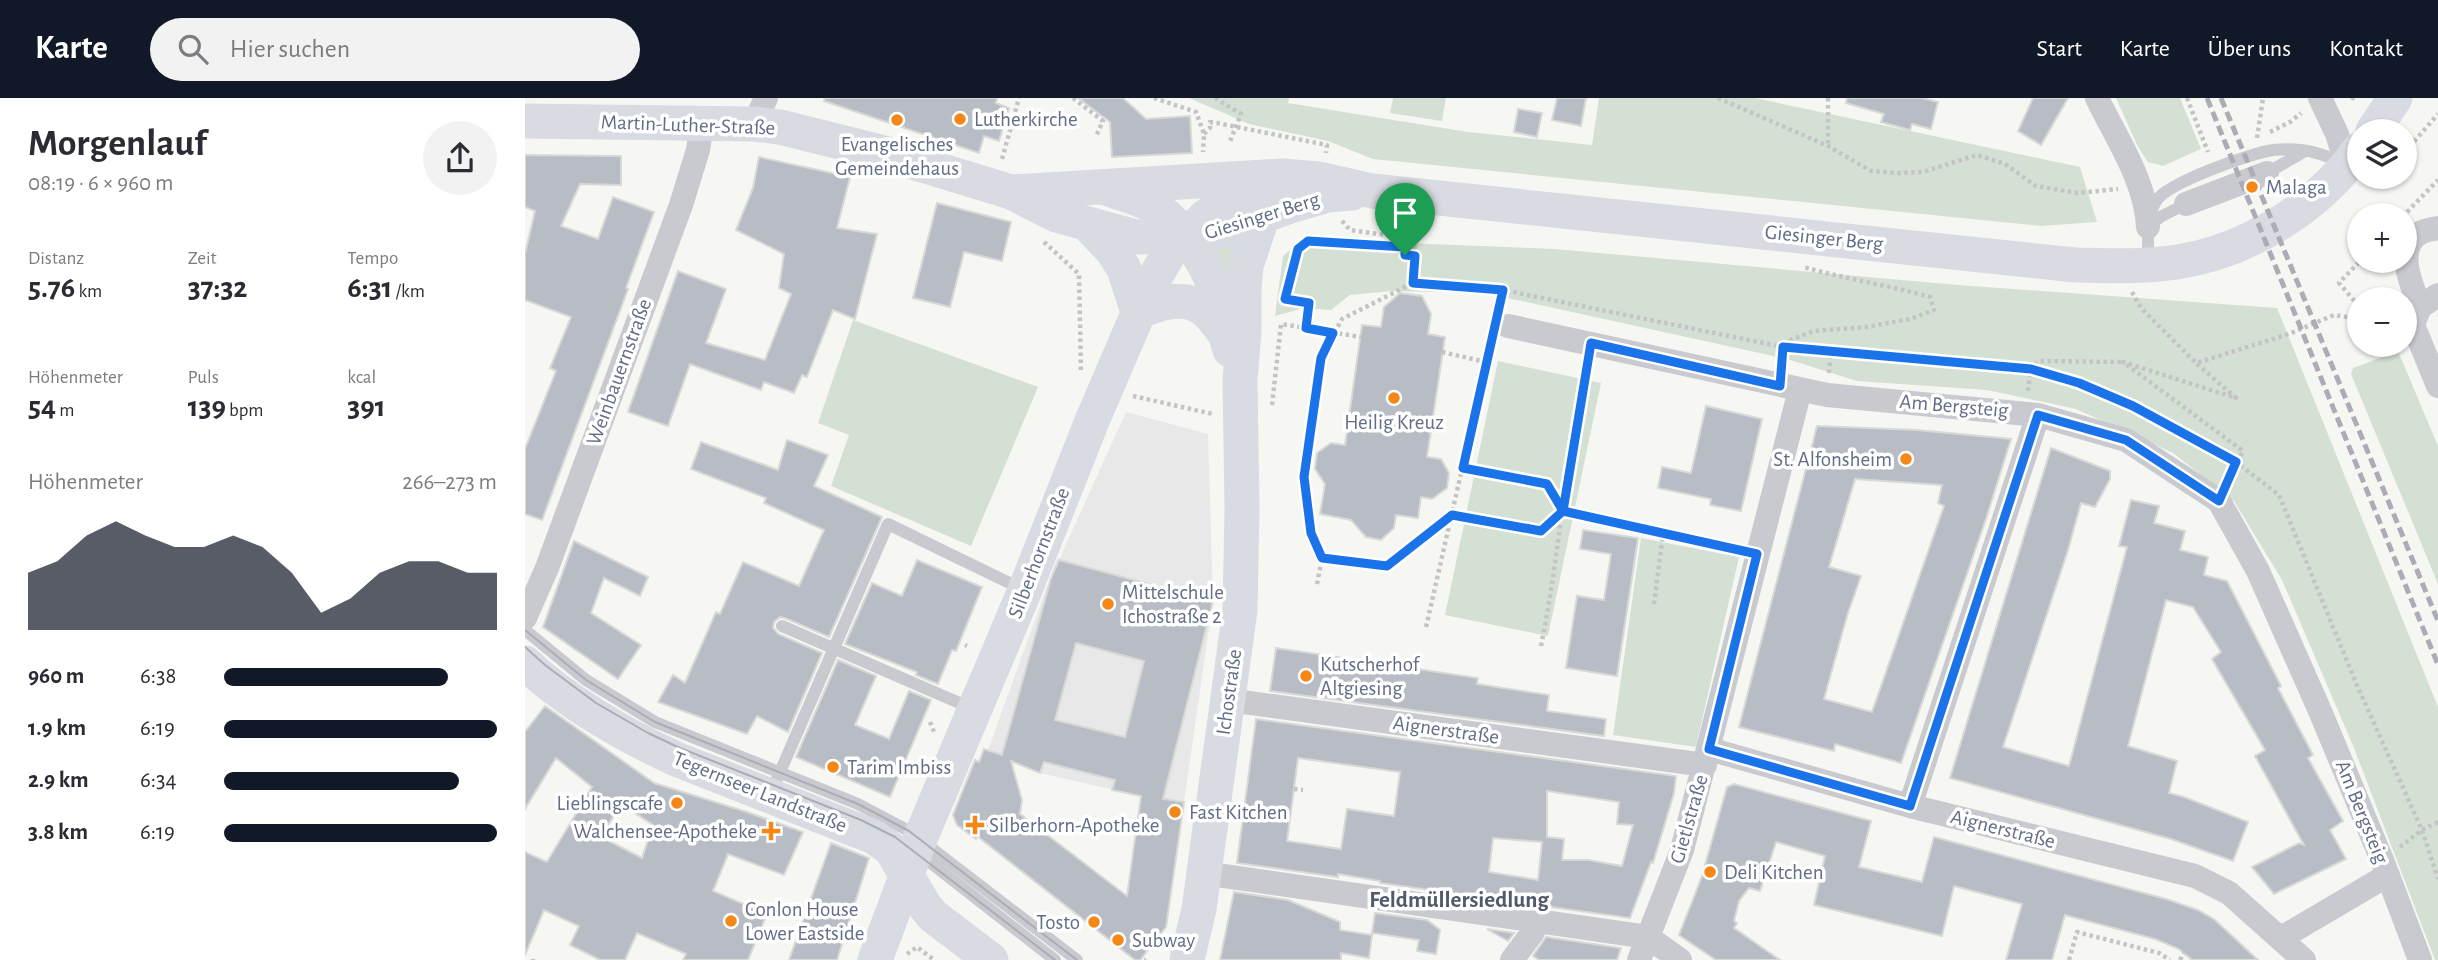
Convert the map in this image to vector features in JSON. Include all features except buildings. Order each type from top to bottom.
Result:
[{"type":"main road","points":[[2380,119],[2395,98]]},
{"type":"main road","name":"Martin-Luther-Straße","points":[[525,121],[702,123],[760,111],[780,127],[838,141],[1011,192],[1056,215],[1089,226],[1136,237],[1184,237]]},
{"type":"main road","name":"Giesinger Berg","points":[[1203,166],[1319,180],[1373,191],[2075,265],[2123,266],[2139,276],[2178,261],[2227,248],[2270,228],[2327,188],[2347,165]]},
{"type":"main road","name":"Martin-Luther-Straße","points":[[1011,192],[1101,187],[1203,166]]},
{"type":"main road","name":"Giesinger Berg","points":[[1184,237],[1206,216],[1244,193],[1283,176]]},
{"type":"main road","name":"Martin-Luther-Straße","points":[[1101,187],[1137,198],[1157,208],[1184,237]]},
{"type":"main road","name":"Giesinger Berg","points":[[1184,237],[1216,233],[1328,195],[1373,191]]},
{"type":"main road","name":"Ichostraße","points":[[1240,380],[1246,266],[1262,218]]},
{"type":"main road","points":[[1089,226],[1112,250],[1124,269],[1138,312],[1168,302],[1191,303],[1205,310],[1224,332]]},
{"type":"main road","name":"Silberhornstraße","points":[[895,958],[914,855],[1025,590],[1090,389],[1138,312],[1169,253],[1184,237]]},
{"type":"main road","name":"Ichostraße","points":[[1184,237],[1197,253],[1213,285],[1224,332],[1240,380],[1256,413],[1240,610],[1199,909],[1187,960]]},
{"type":"main road","name":"Tegernseer Landstraße","points":[[527,667],[589,712],[645,744],[775,784],[874,837],[891,849],[914,855],[933,916],[981,952]]},
{"type":"street","points":[[2097,98],[2139,184],[2147,211],[2148,227]]},
{"type":"street","points":[[2312,102],[2347,149]]},
{"type":"street","name":"Weinbauernstraße","points":[[526,621],[681,205],[698,150],[702,123]]},
{"type":"street","points":[[2186,204],[2267,173]]},
{"type":"street","points":[[2438,228],[2419,233],[2407,248],[2406,266],[2429,301],[2413,325],[2438,386]]},
{"type":"street","name":"Am Bergsteig","points":[[1499,325],[1827,395],[2038,415],[2126,440],[2219,501],[2257,571],[2321,711],[2420,960]]},
{"type":"street","name":"Gietlstraße","points":[[1643,949],[1682,850],[1707,757],[1757,554],[1790,388]]},
{"type":"street","points":[[1910,806],[2038,415]]},
{"type":"street","name":"Aignerstraße","points":[[1228,700],[1707,757],[1910,806],[2195,876],[2229,893],[2304,960]]},
{"type":"street","points":[[2281,938],[2385,868]]},
{"type":"street","points":[[1203,873],[1534,920],[1680,960]]},
{"type":"street","points":[[1512,960],[1533,932],[1534,920]]},
{"type":"lane","points":[[2139,276],[2155,202],[2160,195],[2177,184],[2274,150],[2305,150],[2347,157]]},
{"type":"lane","points":[[2267,173],[2305,150]]},
{"type":"lane","points":[[2148,227],[2160,217],[2186,204]]},
{"type":"lane","points":[[526,621],[601,691],[775,784],[888,524],[1025,590]]},
{"type":"lane","points":[[782,626],[975,710]]},
{"type":"lane","points":[[914,855],[1055,960]]},
{"type":"lane","points":[[914,855],[1077,960]]},
{"type":"path","points":[[1004,153],[1019,98]]},
{"type":"path","points":[[1073,98],[1103,121],[1096,136]]},
{"type":"path","points":[[1154,98],[1196,112],[1204,135],[1203,166]]},
{"type":"path","points":[[1215,98],[1241,114],[1233,128],[1229,144]]},
{"type":"path","points":[[1718,98],[1828,146],[1871,171],[1923,172],[1977,155],[2005,164],[2036,187],[2078,193],[2123,188]]},
{"type":"path","points":[[1828,98],[1828,146]]},
{"type":"path","points":[[2187,98],[2210,160]]},
{"type":"path","points":[[2263,98],[2257,138],[2290,122],[2312,102]]},
{"type":"path","points":[[2417,137],[2437,111]]},
{"type":"path","points":[[1204,135],[1210,128],[1210,122],[1323,144]]},
{"type":"path","points":[[2416,203],[2438,180]]},
{"type":"path","points":[[1350,230],[1415,239],[1413,283]]},
{"type":"path","points":[[1042,239],[1079,274],[1090,389],[1120,412],[1132,396],[1256,413],[1281,324],[1361,337]]},
{"type":"path","points":[[1306,328],[1309,303],[1285,299],[1298,249],[1308,241],[1405,247],[1405,255],[1415,256]]},
{"type":"path","points":[[1790,388],[1783,343],[1814,331],[1865,327],[1910,319],[1934,310],[1930,297],[1844,279],[1791,264]]},
{"type":"path","points":[[2347,292],[2339,284],[2349,273]]},
{"type":"path","points":[[2031,369],[2039,361],[2123,362],[2236,398],[2140,308],[2139,276]]},
{"type":"path","points":[[1317,584],[1322,558],[1311,533],[1304,477],[1321,358],[1342,319],[1413,283],[1503,290],[1783,347],[2031,369],[2079,383],[2133,406],[2236,462],[2279,495],[2356,683],[2422,830],[2438,879]]},
{"type":"path","points":[[1426,627],[1486,362],[1499,325],[1503,290]]},
{"type":"path","points":[[2196,363],[2289,334],[2334,315],[2347,318]]},
{"type":"path","points":[[1541,646],[1554,585],[1563,511],[1591,343]]},
{"type":"path","points":[[1442,352],[1486,362]]},
{"type":"path","points":[[2123,362],[2243,451],[2219,501]]},
{"type":"path","points":[[1463,468],[1547,484],[1563,511],[1757,554]]},
{"type":"path","points":[[1322,558],[1387,566],[1452,515],[1541,531],[1563,511]]},
{"type":"path","points":[[1654,604],[1663,534]]},
{"type":"path","points":[[908,772],[915,775]]},
{"type":"path","points":[[1294,789],[1303,790]]},
{"type":"path","points":[[2385,868],[2422,830],[2438,822]]},
{"type":"path","points":[[2069,960],[2077,932],[2159,953],[2170,960]]},
{"type":"path","points":[[895,958],[917,947],[934,960]]},
{"type":"path","points":[[2180,960],[2184,953]]},
{"type":"path","points":[[895,958],[913,960]]},
{"type":"shaded area","points":[[1189,98],[1289,98],[1288,103],[1468,132],[1592,145],[1599,98],[1755,98],[2080,167],[2097,222],[2041,226],[1373,159],[1328,141],[1249,124]]},
{"type":"shaded area","points":[[1393,98],[1446,98],[1442,121],[1390,113]]},
{"type":"shaded area","points":[[2116,98],[2180,98],[2201,149],[2163,166],[2148,162],[2138,147]]},
{"type":"shaded area","points":[[1309,234],[1403,243],[1555,249],[1958,285],[2277,308],[2438,707],[2438,960],[2435,960],[2354,748],[2282,580],[2234,501],[2173,453],[2076,409],[1987,390],[1857,381],[1787,359],[1485,293],[1392,291],[1350,295],[1331,310],[1304,308],[1275,316],[1283,256]]},
{"type":"shaded area","points":[[1234,244],[1234,285],[1212,250]]},
{"type":"shaded area","points":[[853,320],[1038,387],[971,546],[831,486],[849,435],[818,423]]},
{"type":"shaded area","points":[[2382,357],[2401,357],[2438,446],[2438,584],[2351,374],[2353,368]]},
{"type":"shaded area","points":[[1498,361],[1601,383],[1548,636],[1445,615]]},
{"type":"shaded area","points":[[1126,412],[1208,434],[1213,601],[1184,802],[1141,796],[1040,773],[988,750],[1057,559],[1059,560]]},
{"type":"shaded area","points":[[1641,538],[1739,557],[1696,747],[1613,735]]},
{"type":"tram line","points":[[525,630],[586,680],[655,722],[858,804],[909,831],[1077,960]]},
{"type":"tram line","points":[[525,647],[596,703],[648,733],[861,820],[895,837],[1055,960]]},
{"type":"railway","points":[[2207,98],[2438,665]]},
{"type":"railway","points":[[2221,98],[2438,621]]},
{"type":"place","name":"Lutherkirche","points":[[960,119]]},
{"type":"place","name":"Evangelisches Gemeindehaus","points":[[897,120]]},
{"type":"place","name":"Malaga","points":[[2252,187]]},
{"type":"place","name":"Heilig Kreuz","points":[[1394,398]]},
{"type":"place","name":"St. Alfonsheim","points":[[1906,459]]},
{"type":"place","name":"Mittelschule Ichostraße 2","points":[[1108,604]]},
{"type":"place","name":"Kutscherhof Altgiesing","points":[[1306,676]]},
{"type":"place","name":"Tarim Imbiss","points":[[833,767]]},
{"type":"place","name":"Lieblingscafe","points":[[677,803]]},
{"type":"place","name":"Fast Kitchen","points":[[1175,812]]},
{"type":"place","name":"Silberhorn-Apotheke","points":[[975,825]]},
{"type":"place","name":"Walchensee-Apotheke","points":[[771,831]]},
{"type":"place","name":"Deli Kitchen","points":[[1710,872]]},
{"type":"place","name":"Conlon House Lower Eastside","points":[[731,921]]},
{"type":"place","name":"Tosto","points":[[1094,922]]},
{"type":"place","name":"Subway","points":[[1118,940]]},
{"type":"district","name":"Feldmüllersiedlung","points":[[1459,900]]},
{"type":"route","points":[[1405,255],[1405,247],[1308,241],[1298,249],[1285,299],[1309,303],[1306,328],[1333,333],[1321,358],[1304,477],[1311,533],[1322,558],[1387,566],[1452,515],[1541,531],[1563,511],[1567,474],[1591,343],[1780,386],[1783,347],[2031,369],[2079,383],[2133,406],[2236,462],[2219,501],[2126,440],[2038,415],[1910,806],[1709,749],[1757,554],[1563,511],[1547,484],[1463,468],[1503,290],[1413,283],[1415,256],[1405,255]]}]
